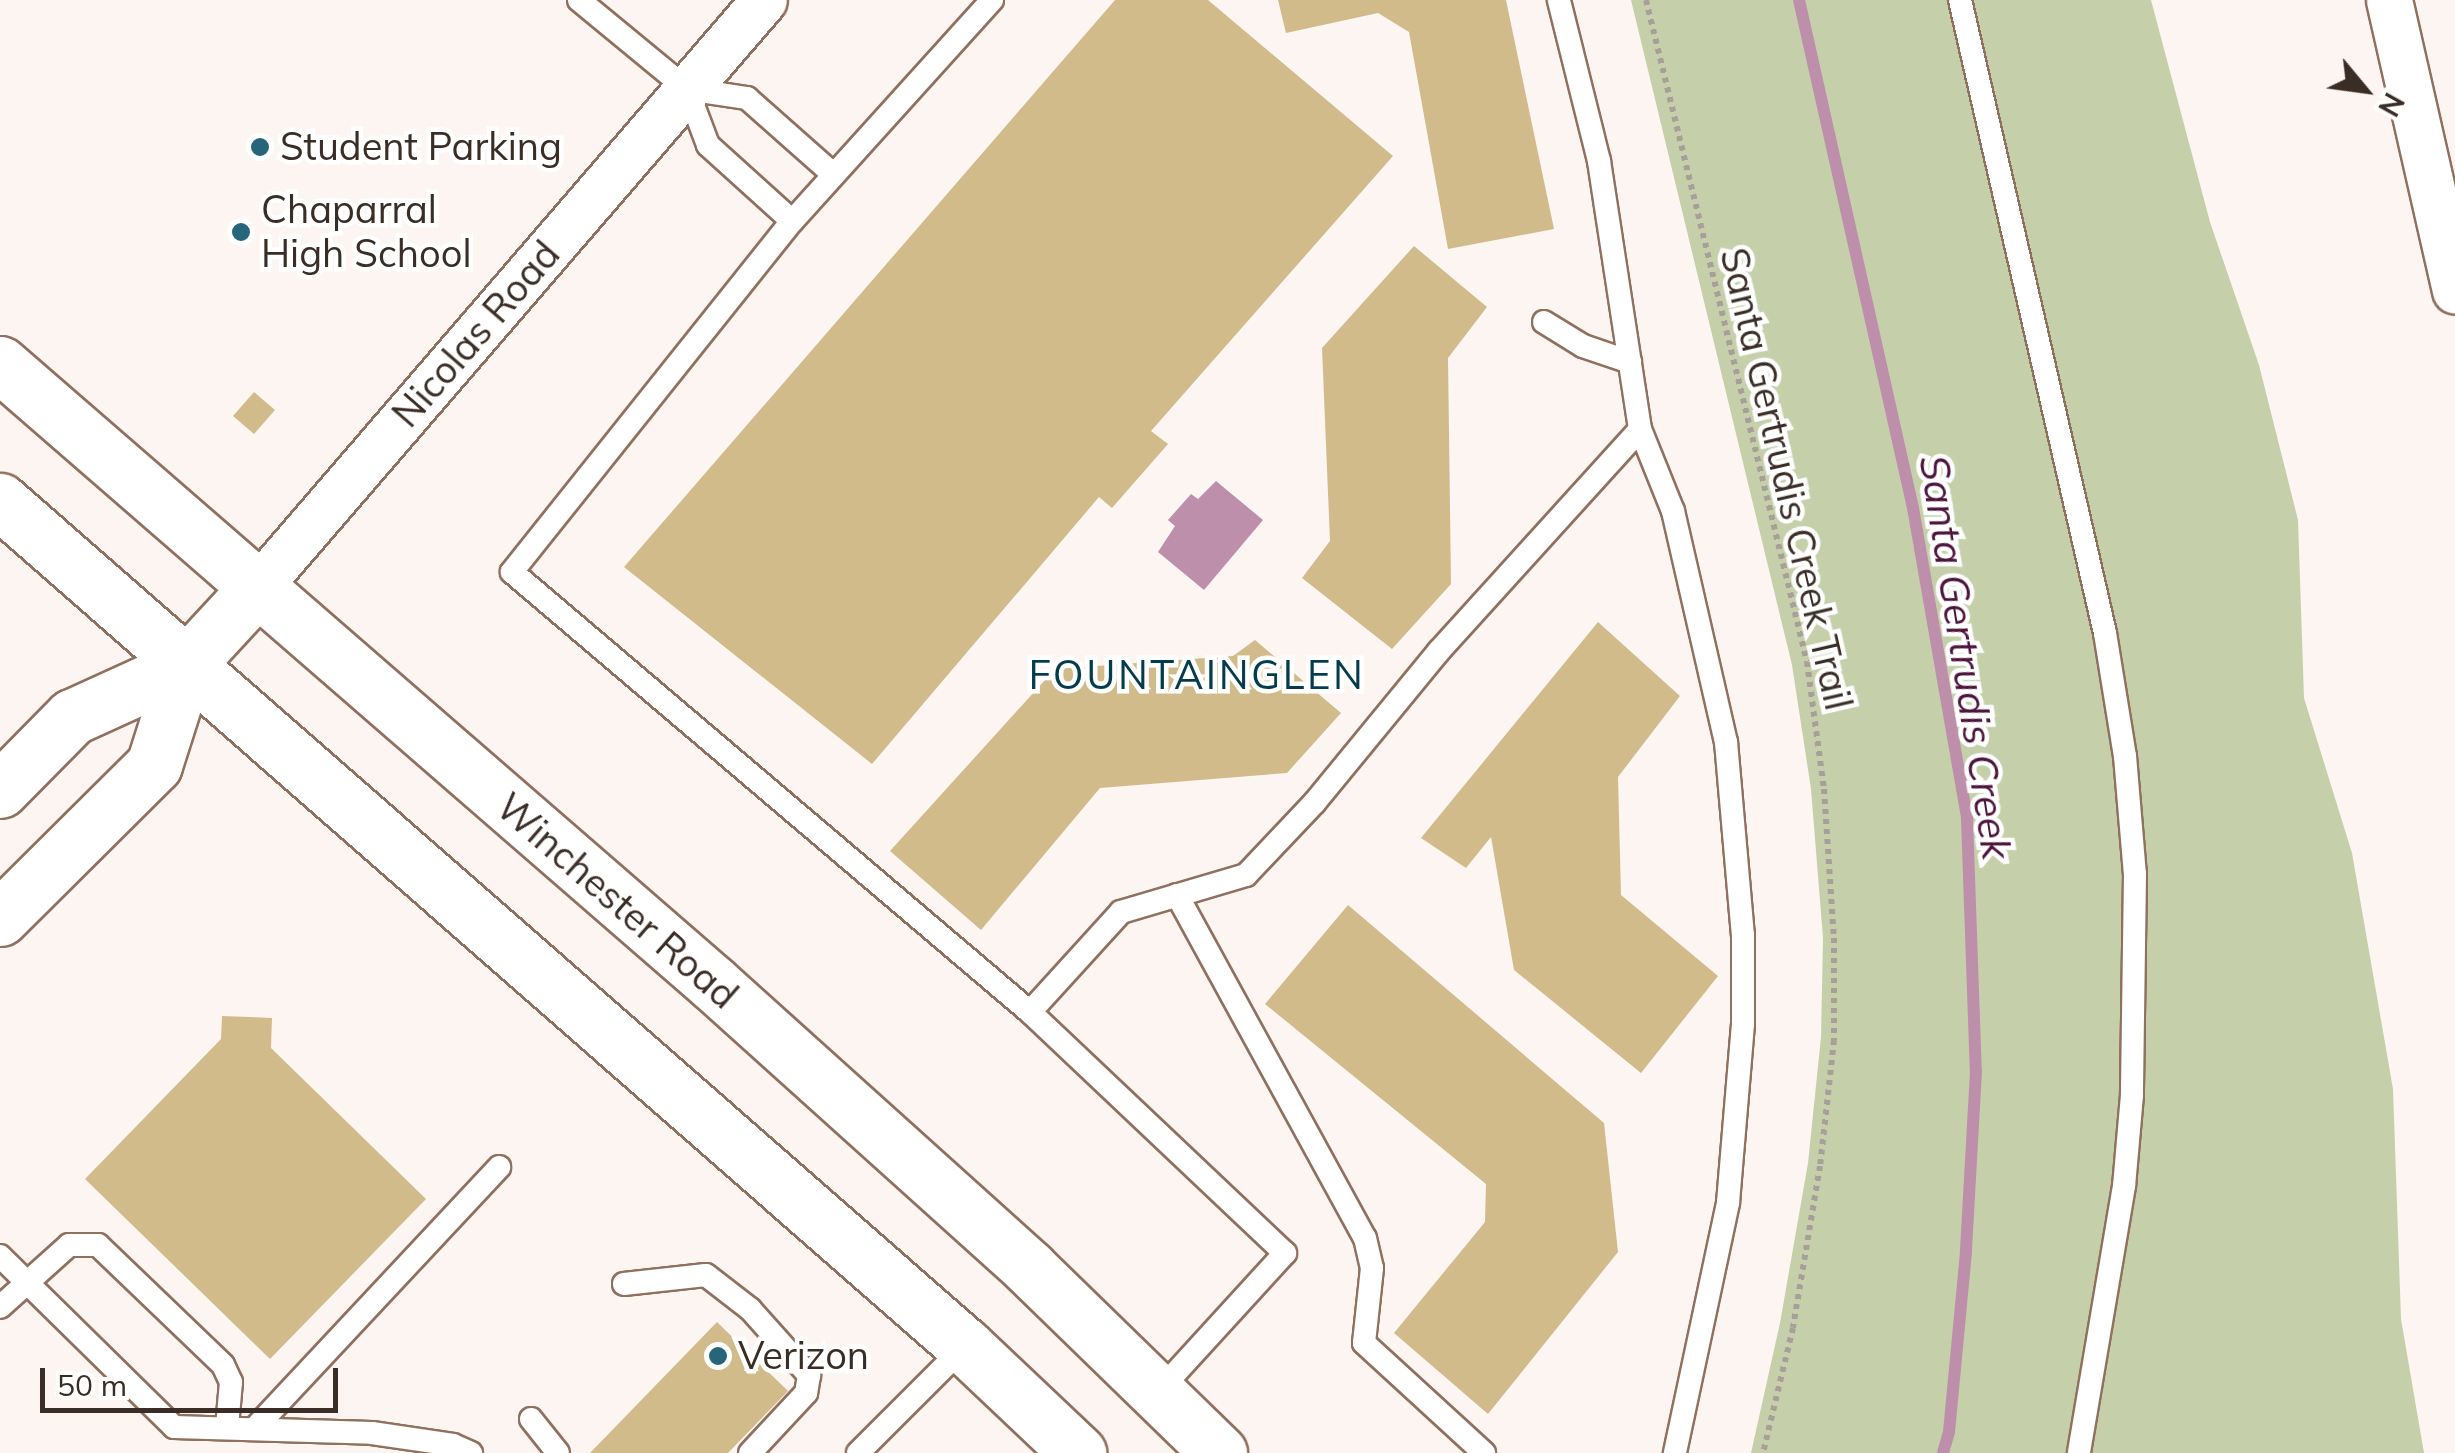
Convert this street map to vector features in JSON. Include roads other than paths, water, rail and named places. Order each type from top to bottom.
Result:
[{"type":"main road","name":"Winchester Road","points":[[0,364],[728,997],[1028,1268],[1219,1453]]},
{"type":"main road","points":[[0,501],[964,1346],[1078,1453]]},
{"type":"main road","name":"Nicolas Road","points":[[0,790],[72,717],[186,665],[257,588]]},
{"type":"main road","name":"Nicolas Road","points":[[0,918],[154,765],[186,665]]},
{"type":"street","name":"Nicolas Road","points":[[257,588],[764,0]]},
{"type":"street","points":[[2389,0],[2455,291]]},
{"type":"lane","points":[[580,0],[687,90],[708,145],[792,220]]},
{"type":"lane","points":[[992,0],[792,220],[512,572],[1030,1012],[1285,1253],[1157,1394]]},
{"type":"lane","points":[[1559,0],[1599,160],[1640,429],[1673,512],[1722,724],[1736,818],[1744,935],[1744,1024],[1728,1202],[1674,1453]]},
{"type":"lane","points":[[1960,0],[2105,633],[2125,756],[2135,874],[2136,1009],[2126,1168],[2079,1453]]},
{"type":"lane","points":[[687,90],[747,98],[833,174]]},
{"type":"lane","points":[[1544,322],[1584,346],[1630,362]]},
{"type":"lane","points":[[1030,1012],[1121,912],[1246,875],[1316,802],[1439,651],[1640,429]]},
{"type":"lane","points":[[1178,896],[1365,1238],[1372,1268],[1364,1343],[1484,1453]]},
{"type":"lane","points":[[256,1427],[499,1167]]},
{"type":"lane","points":[[0,1307],[69,1245],[98,1245],[222,1365],[232,1382],[227,1427]]},
{"type":"lane","points":[[0,1256],[174,1427],[372,1433],[453,1445],[471,1453]]},
{"type":"lane","points":[[624,1284],[706,1275],[750,1309],[810,1375],[806,1393],[750,1453]]},
{"type":"lane","points":[[858,1453],[964,1346]]},
{"type":"lane","points":[[531,1419],[558,1453]]},
{"type":"waterway","name":"Santa Gertrudis Creek","points":[[1799,0],[1913,508],[1967,819],[1976,1071],[1966,1252],[1949,1432],[1943,1453]]},
{"type":"place","name":"Student Parking","points":[[260,147]]},
{"type":"place","name":"Chaparral High School","points":[[241,232]]},
{"type":"place","name":"Verizon","points":[[718,1356]]},
{"type":"district","name":"FOUNTAINGLEN","points":[[1197,674]]}]
